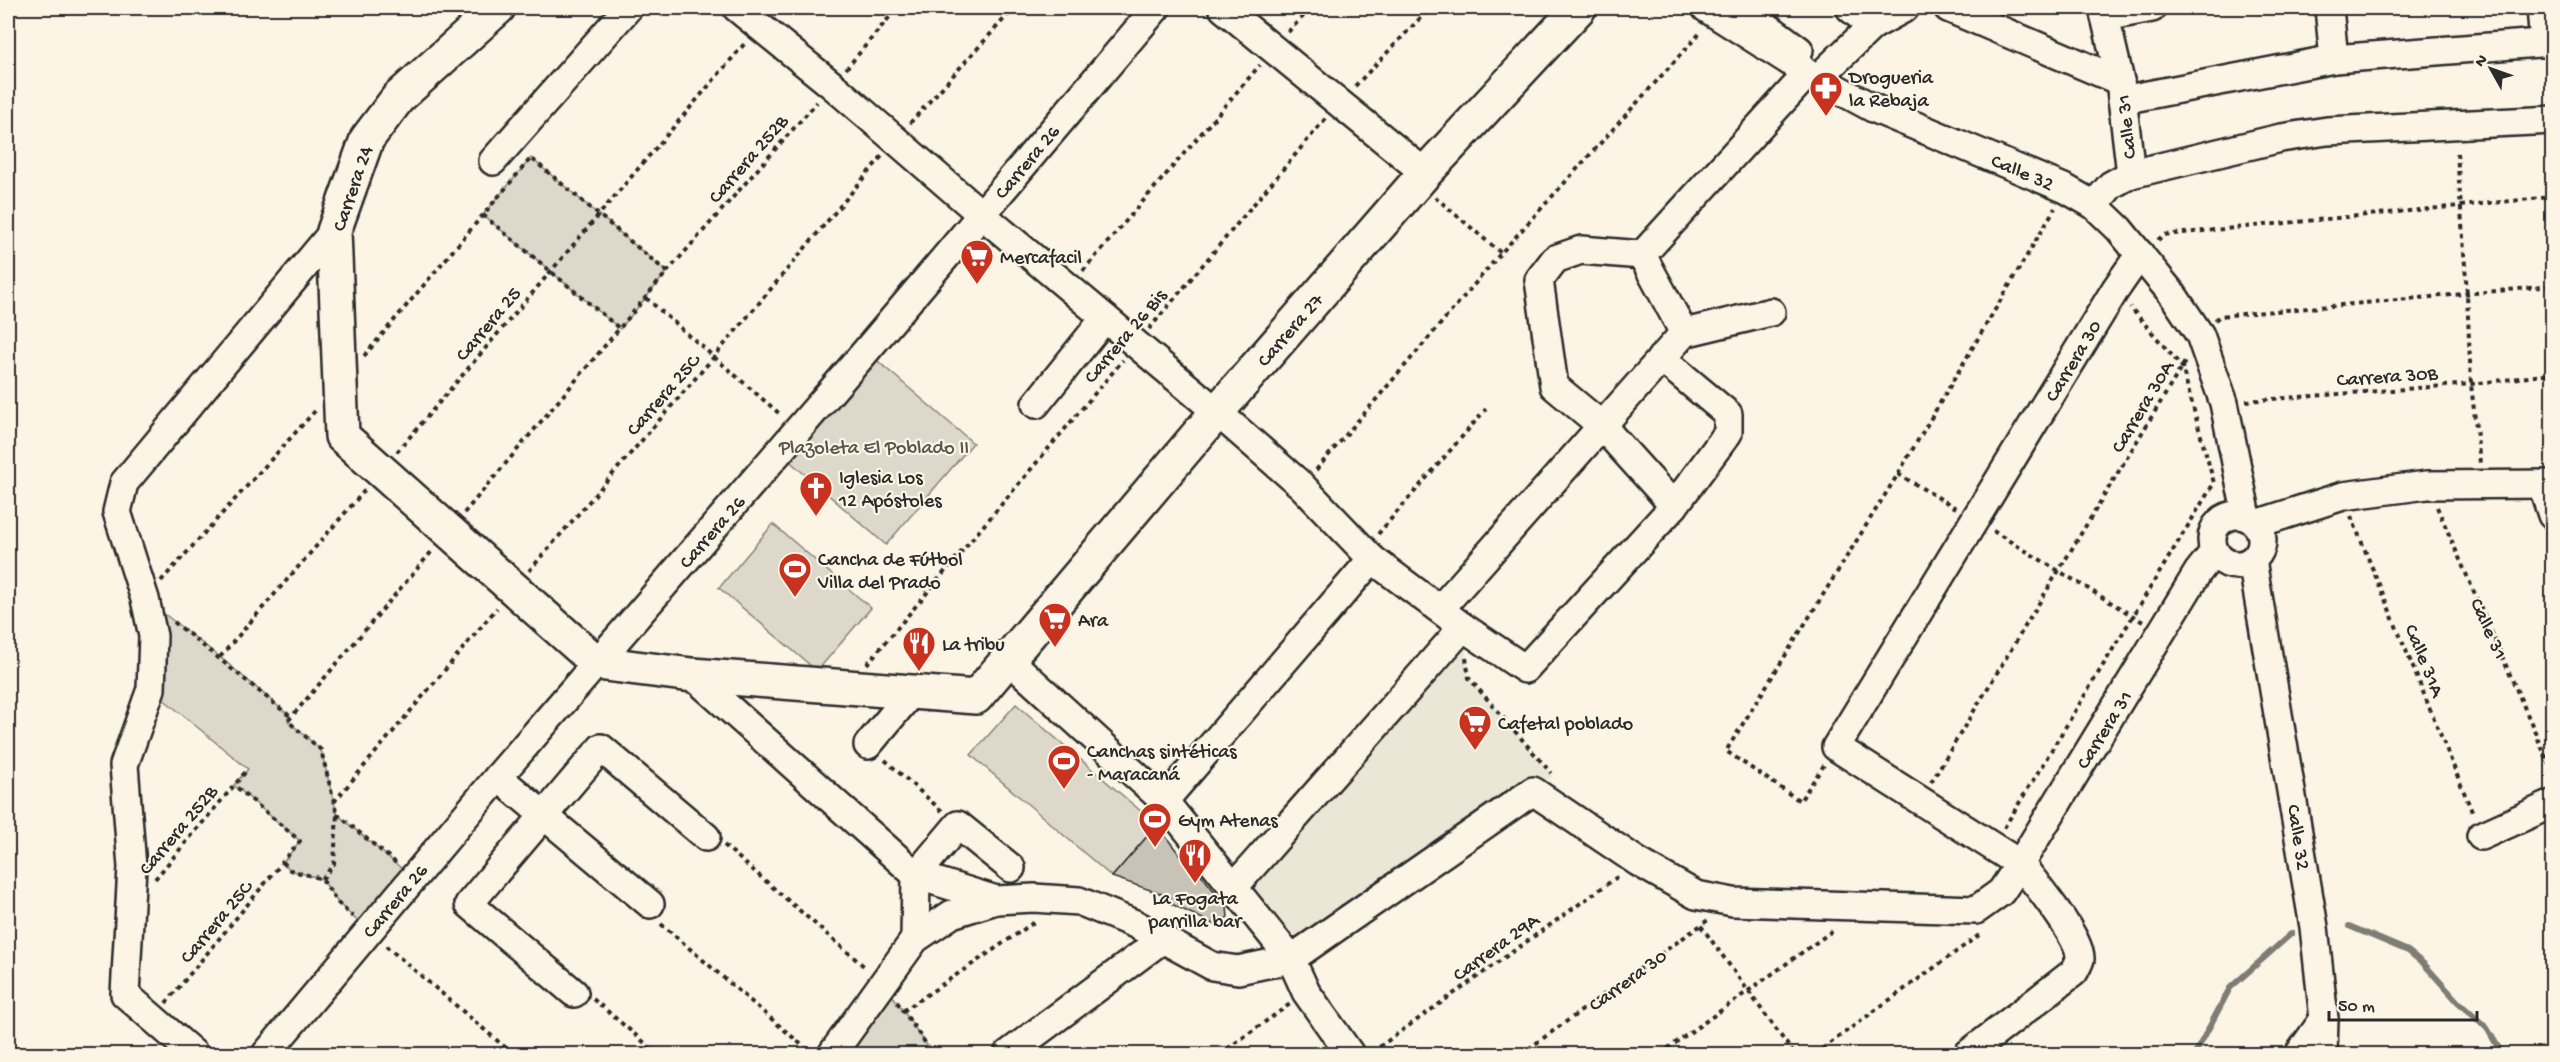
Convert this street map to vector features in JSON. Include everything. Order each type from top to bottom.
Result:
[{"type":"main road","name":"Carrera 24","points":[[498,8],[398,98],[367,139],[334,231],[342,436],[597,663]]},
{"type":"main road","name":"Carrera 27","points":[[912,692],[976,697],[1217,412],[1421,178],[1579,8]]},
{"type":"main road","points":[[597,663],[692,675],[912,692]]},
{"type":"street","points":[[493,161],[628,8]]},
{"type":"street","points":[[737,8],[896,138],[981,214],[1217,412],[1302,486],[1368,555],[1463,627],[1525,669],[1674,506],[1728,434],[1728,414],[1660,358]]},
{"type":"street","name":"Carrera 26","points":[[266,1054],[498,777],[798,430],[1156,8]]},
{"type":"street","points":[[1223,8],[1339,103],[1421,178]]},
{"type":"street","points":[[1850,8],[1872,26]]},
{"type":"street","points":[[1642,255],[1817,73],[1872,26],[1905,8]]},
{"type":"street","points":[[1948,8],[2121,90],[2334,58],[2548,42],[2541,8]]},
{"type":"street","points":[[2104,12],[2152,8]]},
{"type":"street","points":[[2329,8],[2334,58]]},
{"type":"street","name":"Calle 32","points":[[1722,10],[1873,108],[2066,189],[2094,205],[2140,254],[2200,334],[2223,403],[2247,524]]},
{"type":"street","name":"Calle 31","points":[[2104,12],[2121,90],[2130,174]]},
{"type":"street","points":[[2094,205],[2111,185],[2130,174],[2281,138],[2327,131],[2553,120]]},
{"type":"street","points":[[194,1054],[125,994],[132,867],[124,765],[151,689],[153,636],[145,599],[117,512],[124,483],[334,231]]},
{"type":"street","points":[[1642,255],[1581,250],[1555,259],[1539,280],[1554,386],[1601,425],[1674,506]]},
{"type":"street","name":"Carrera 30","points":[[1836,747],[2115,290],[2140,254]]},
{"type":"street","points":[[1642,255],[1684,333]]},
{"type":"street","points":[[1440,609],[1684,333],[1771,312]]},
{"type":"street","points":[[1036,404],[1105,318]]},
{"type":"street","points":[[2247,524],[2261,548],[2232,560],[2212,534],[2343,496],[2427,485],[2547,484],[2553,514]]},
{"type":"street","points":[[1164,801],[1368,555]]},
{"type":"street","name":"Calle 32","points":[[2232,560],[2264,620],[2314,927],[2324,1019],[2323,1054]]},
{"type":"street","name":"Carrera 31","points":[[1291,959],[1533,791],[1638,862],[1696,895],[1733,902],[1976,910],[2001,892],[2020,864],[2199,572],[2232,560]]},
{"type":"street","points":[[1234,887],[1463,627]]},
{"type":"street","points":[[1009,660],[1164,801],[1291,959],[1306,992],[1350,1054]]},
{"type":"street","points":[[692,675],[916,875],[996,900]]},
{"type":"street","points":[[868,746],[912,692]]},
{"type":"street","points":[[1836,747],[2020,864],[2041,890],[2078,946],[2080,960],[2074,972],[1968,1054]]},
{"type":"street","points":[[581,994],[469,904],[544,815],[601,748],[712,839]]},
{"type":"street","points":[[498,777],[652,910]]},
{"type":"street","points":[[2481,836],[2553,804]]},
{"type":"street","points":[[915,939],[916,875],[958,825],[1011,868]]},
{"type":"street","points":[[832,1054],[915,939],[952,914],[996,900],[1034,898],[1079,901],[1164,938],[1212,966],[1238,970],[1291,959]]},
{"type":"street","points":[[1008,1054],[1164,938]]},
{"type":"street","points":[[2299,1054],[2324,1019]]},
{"type":"path","name":"Carrera 252B","points":[[551,272],[620,329],[897,8]]},
{"type":"path","name":"Carrera 25C","points":[[334,802],[514,588],[713,358],[896,138],[1014,8]]},
{"type":"path","points":[[1069,288],[1273,49],[1311,8]]},
{"type":"path","name":"Carrera 26 Bis","points":[[848,687],[1339,103],[1430,8]]},
{"type":"path","points":[[1302,486],[1501,253],[1722,10]]},
{"type":"path","name":"Carrera 25","points":[[220,657],[761,26]]},
{"type":"path","points":[[2457,153],[2459,205],[2468,294],[2471,384],[2483,485]]},
{"type":"path","points":[[551,272],[483,215],[531,158],[668,272]]},
{"type":"path","points":[[1421,178],[1501,253]]},
{"type":"path","points":[[1836,747],[1800,801],[1726,751],[1898,474],[2066,189]]},
{"type":"path","points":[[2140,254],[2163,235],[2553,197]]},
{"type":"path","name":"Carrera 30A","points":[[1920,801],[2200,334],[2220,316],[2553,286]]},
{"type":"path","points":[[1992,847],[2214,483],[2182,367],[2115,290]]},
{"type":"path","points":[[646,298],[798,430]]},
{"type":"path","name":"Carrera 30B","points":[[2223,403],[2471,384],[2553,374]]},
{"type":"path","points":[[1368,555],[1486,409]]},
{"type":"path","points":[[1898,474],[2162,633]]},
{"type":"path","name":"Calle 31","points":[[2427,485],[2553,771]]},
{"type":"path","name":"Calle 31A","points":[[2343,496],[2481,836]]},
{"type":"path","points":[[145,599],[220,657],[290,719],[321,750],[337,814],[334,864],[322,879]]},
{"type":"path","points":[[1463,627],[1469,678],[1553,776]]},
{"type":"path","points":[[868,746],[958,825]]},
{"type":"path","name":"Carrera 252B","points":[[130,909],[248,769]]},
{"type":"path","name":"Carrera 25C","points":[[154,1019],[300,841],[234,785]]},
{"type":"path","points":[[337,814],[413,878]]},
{"type":"path","points":[[712,839],[884,983],[933,1054]]},
{"type":"path","points":[[283,862],[290,870],[322,879],[338,903],[368,931],[513,1054]]},
{"type":"path","name":"Carrera 29A","points":[[1369,1054],[1638,862]]},
{"type":"path","points":[[903,1011],[1067,900]]},
{"type":"path","name":"Carrera 30","points":[[1521,1054],[1733,902]]},
{"type":"path","points":[[1660,1054],[1864,907]]},
{"type":"path","points":[[652,910],[813,1054]]},
{"type":"path","points":[[1701,926],[1794,1054]]},
{"type":"path","points":[[1815,1054],[1985,931]]},
{"type":"path","points":[[1220,1054],[1306,992]]},
{"type":"path","points":[[581,994],[658,1054]]},
{"type":"shaded area","points":[[1463,627],[1469,678],[1553,776],[1291,959],[1234,887]]},
{"type":"green space","points":[[531,158],[667,272],[620,329],[483,215]]},
{"type":"green space","name":"Plazoleta El Poblado II","points":[[866,351],[973,443],[886,545],[779,452]]},
{"type":"green space","name":"Cancha de Fútbol Villa del Prado","points":[[773,524],[871,608],[817,671],[719,588]]},
{"type":"green space","points":[[145,599],[220,657],[291,717],[288,721],[321,750],[337,814],[413,878],[368,931],[338,903],[322,879],[290,870],[283,862],[300,841],[234,785],[248,769],[151,689]]},
{"type":"green space","name":"Canchas sintéticas - Maracaná","points":[[1016,704],[1157,825],[1112,877],[971,755]]},
{"type":"green space","points":[[884,983],[933,1054],[832,1054]]},
{"type":"building","name":"Gym Atenas","points":[[1157,825],[1192,871],[1195,867],[1227,907],[1228,917],[1213,924],[1167,902],[1171,897],[1112,877]]},
{"type":"waterway","points":[[2349,926],[2408,951],[2424,964],[2458,1002],[2487,1028],[2502,1054]]},
{"type":"waterway","points":[[2195,1054],[2230,988],[2292,933]]},
{"type":"place","name":"Drogueria la Rebaja","points":[[1826,117]]},
{"type":"place","name":"Mercafacil","points":[[977,285]]},
{"type":"place","name":"Iglesia Los 12 Apóstoles","points":[[816,517]]},
{"type":"place","name":"Cancha de Fútbol Villa del Prado","points":[[795,598]]},
{"type":"place","name":"Ara","points":[[1055,648]]},
{"type":"place","name":"La tribu","points":[[919,672]]},
{"type":"place","name":"Cafetal poblado","points":[[1475,751]]},
{"type":"place","name":"Canchas sintéticas - Maracaná","points":[[1064,790]]},
{"type":"place","name":"Gym Atenas","points":[[1155,848]]},
{"type":"place","name":"La Fogata parrilla bar","points":[[1195,884]]}]
